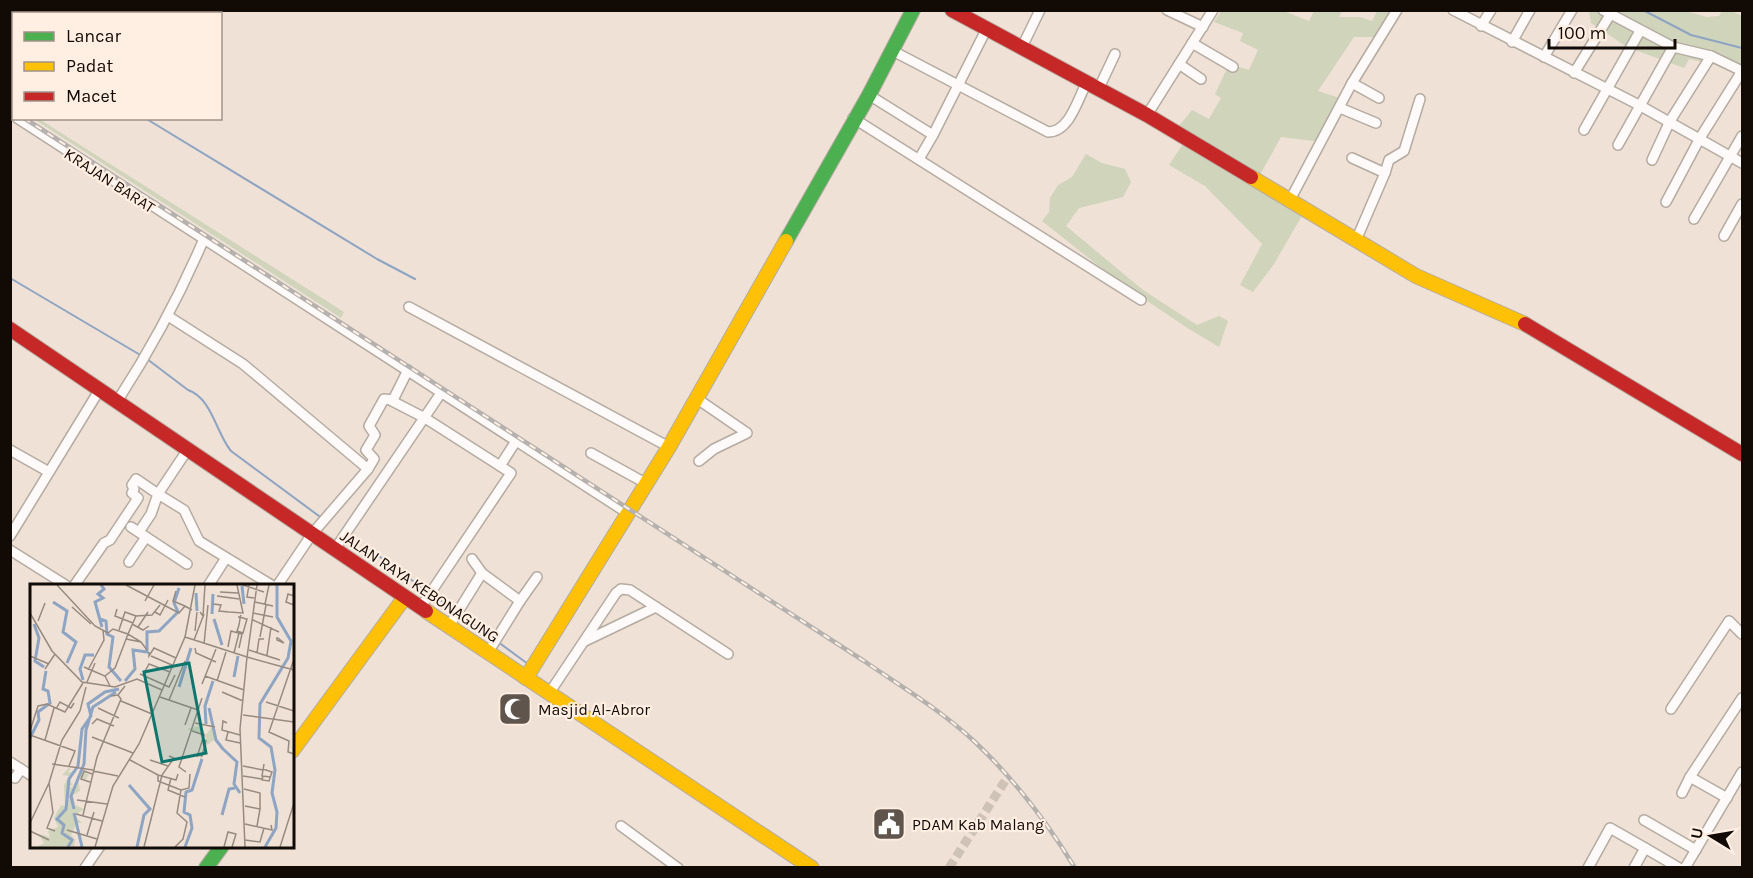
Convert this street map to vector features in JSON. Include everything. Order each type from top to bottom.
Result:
[{"type":"main road","points":[[526,678],[669,447],[869,95],[913,10]]},
{"type":"main road","points":[[952,10],[1148,115],[1357,238],[1416,276],[1483,307],[1521,321],[1743,454]]},
{"type":"main road","name":"JALAN RAYA KEBONAGUNG","points":[[10,328],[405,597],[428,597],[452,621],[491,646],[526,678],[812,867]]},
{"type":"main road","points":[[294,748],[405,597]]},
{"type":"main road","points":[[206,867],[220,848]]},
{"type":"street","points":[[1022,47],[1040,10]]},
{"type":"street","points":[[1167,10],[1203,27]]},
{"type":"street","points":[[1148,115],[1213,10]]},
{"type":"street","points":[[1290,200],[1352,83],[1397,10]]},
{"type":"street","points":[[1453,10],[1670,121],[1743,163]]},
{"type":"street","points":[[1481,26],[1491,10]]},
{"type":"street","points":[[1512,42],[1530,10]]},
{"type":"street","points":[[1544,57],[1572,10]]},
{"type":"street","points":[[1574,73],[1606,13],[1673,47],[1711,56],[1742,71],[1700,138],[1666,202]]},
{"type":"street","points":[[919,159],[987,28]]},
{"type":"street","points":[[1584,130],[1640,31]]},
{"type":"street","points":[[1192,43],[1233,67]]},
{"type":"street","points":[[1618,145],[1673,47]]},
{"type":"street","points":[[891,50],[1051,133],[1064,126],[1115,54]]},
{"type":"street","points":[[1652,160],[1670,121],[1711,56]]},
{"type":"street","points":[[1179,64],[1201,79]]},
{"type":"street","points":[[1352,83],[1379,98]]},
{"type":"street","points":[[869,95],[933,135]]},
{"type":"street","points":[[1357,238],[1389,160],[1404,151],[1420,99]]},
{"type":"street","points":[[1340,108],[1376,123]]},
{"type":"street","points":[[854,118],[1141,300]]},
{"type":"street","name":"KRAJAN BARAT","points":[[20,120],[203,241],[408,370],[629,514]]},
{"type":"street","points":[[1694,219],[1743,136]]},
{"type":"street","points":[[1352,158],[1385,173]]},
{"type":"street","points":[[1724,236],[1743,204]]},
{"type":"street","points":[[118,400],[168,316],[203,241]]},
{"type":"street","points":[[409,307],[669,447]]},
{"type":"street","points":[[168,316],[243,364],[368,468]]},
{"type":"street","points":[[392,401],[408,370]]},
{"type":"street","points":[[10,536],[100,389]]},
{"type":"street","points":[[335,549],[441,393]]},
{"type":"street","points":[[696,398],[747,433],[714,449],[699,462]]},
{"type":"street","points":[[278,584],[312,534],[374,459],[366,450],[375,435],[369,426],[384,399],[424,418],[511,473],[428,597]]},
{"type":"street","points":[[500,466],[516,441]]},
{"type":"street","points":[[129,562],[138,532],[151,514],[158,495],[188,449]]},
{"type":"street","points":[[10,450],[49,472]]},
{"type":"street","points":[[591,453],[647,484]]},
{"type":"street","points":[[75,584],[104,543],[110,540],[138,498],[132,493],[136,479],[158,495],[183,508],[199,541],[271,584]]},
{"type":"street","points":[[138,532],[187,564]]},
{"type":"street","points":[[10,550],[66,584]]},
{"type":"street","points":[[209,584],[226,558]]},
{"type":"street","points":[[472,559],[482,573],[520,601]]},
{"type":"street","points":[[452,621],[482,573]]},
{"type":"street","points":[[491,646],[537,577]]},
{"type":"street","points":[[550,692],[616,593],[621,589],[630,590],[728,654]]},
{"type":"street","points":[[583,642],[656,607]]},
{"type":"street","points":[[1671,709],[1729,621],[1743,634]]},
{"type":"street","points":[[1682,793],[1690,777],[1743,699]]},
{"type":"street","points":[[10,762],[30,775]]},
{"type":"street","points":[[15,778],[21,769]]},
{"type":"street","points":[[1685,867],[1743,772]]},
{"type":"street","points":[[1690,777],[1727,798]]},
{"type":"street","points":[[1644,820],[1696,850]]},
{"type":"street","points":[[621,826],[678,867]]},
{"type":"street","points":[[1588,867],[1610,828],[1679,867]]},
{"type":"street","points":[[85,867],[99,848]]},
{"type":"street","points":[[1634,867],[1645,848]]},
{"type":"green space","points":[[1221,11],[1284,11],[1309,21],[1314,11],[1342,11],[1339,17],[1360,17],[1372,21],[1377,11],[1396,11],[1378,37],[1354,37],[1318,91],[1346,100],[1321,142],[1281,137],[1257,180],[1307,207],[1274,264],[1253,292],[1240,285],[1262,244],[1205,186],[1169,165],[1187,138],[1175,131],[1192,110],[1209,119],[1221,98],[1215,94],[1229,64],[1249,70],[1258,50],[1240,41],[1243,33],[1214,22]]},
{"type":"green space","points":[[1589,11],[1685,11],[1707,17],[1719,16],[1722,11],[1732,11],[1742,16],[1742,71],[1689,59],[1684,68],[1627,47],[1591,23]]},
{"type":"green space","points":[[36,120],[41,120],[344,312],[341,318]]},
{"type":"green space","points":[[1086,154],[1102,163],[1125,169],[1131,182],[1123,197],[1079,208],[1066,226],[1143,290],[1197,325],[1219,316],[1228,321],[1219,347],[1119,282],[1042,221],[1049,212],[1050,198],[1058,185],[1072,177]]},
{"type":"waterway","points":[[1643,10],[1691,35],[1742,48]]},
{"type":"waterway","points":[[148,120],[377,259],[415,279]]},
{"type":"waterway","points":[[10,278],[142,356]]},
{"type":"waterway","points":[[147,359],[203,400],[231,451],[323,519]]},
{"type":"waterway","points":[[365,546],[428,592]]},
{"type":"waterway","points":[[433,595],[455,611]]},
{"type":"waterway","points":[[460,614],[494,639]]},
{"type":"waterway","points":[[498,642],[528,664]]},
{"type":"tunnel","points":[[949,868],[1005,781]]},
{"type":"railway","points":[[27,120],[864,661],[935,710],[975,742],[1003,771],[1053,834],[1075,868]]},
{"type":"traffic: fast","points":[[786,241],[869,95],[913,10]]},
{"type":"traffic: fast","points":[[206,868],[221,848]]},
{"type":"traffic: slow","points":[[1251,177],[1416,276],[1525,324]]},
{"type":"traffic: slow","points":[[526,678],[669,447],[786,241]]},
{"type":"traffic: slow","points":[[294,748],[405,597]]},
{"type":"traffic: slow","points":[[426,611],[812,868]]},
{"type":"traffic: jam","points":[[952,10],[1147,115],[1251,177]]},
{"type":"traffic: jam","points":[[1525,324],[1742,454]]},
{"type":"traffic: jam","points":[[10,329],[426,611]]},
{"type":"place","name":"Masjid Al-Abror","points":[[515,709]]},
{"type":"place","name":"PDAM Kab Malang","points":[[889,824]]}]
